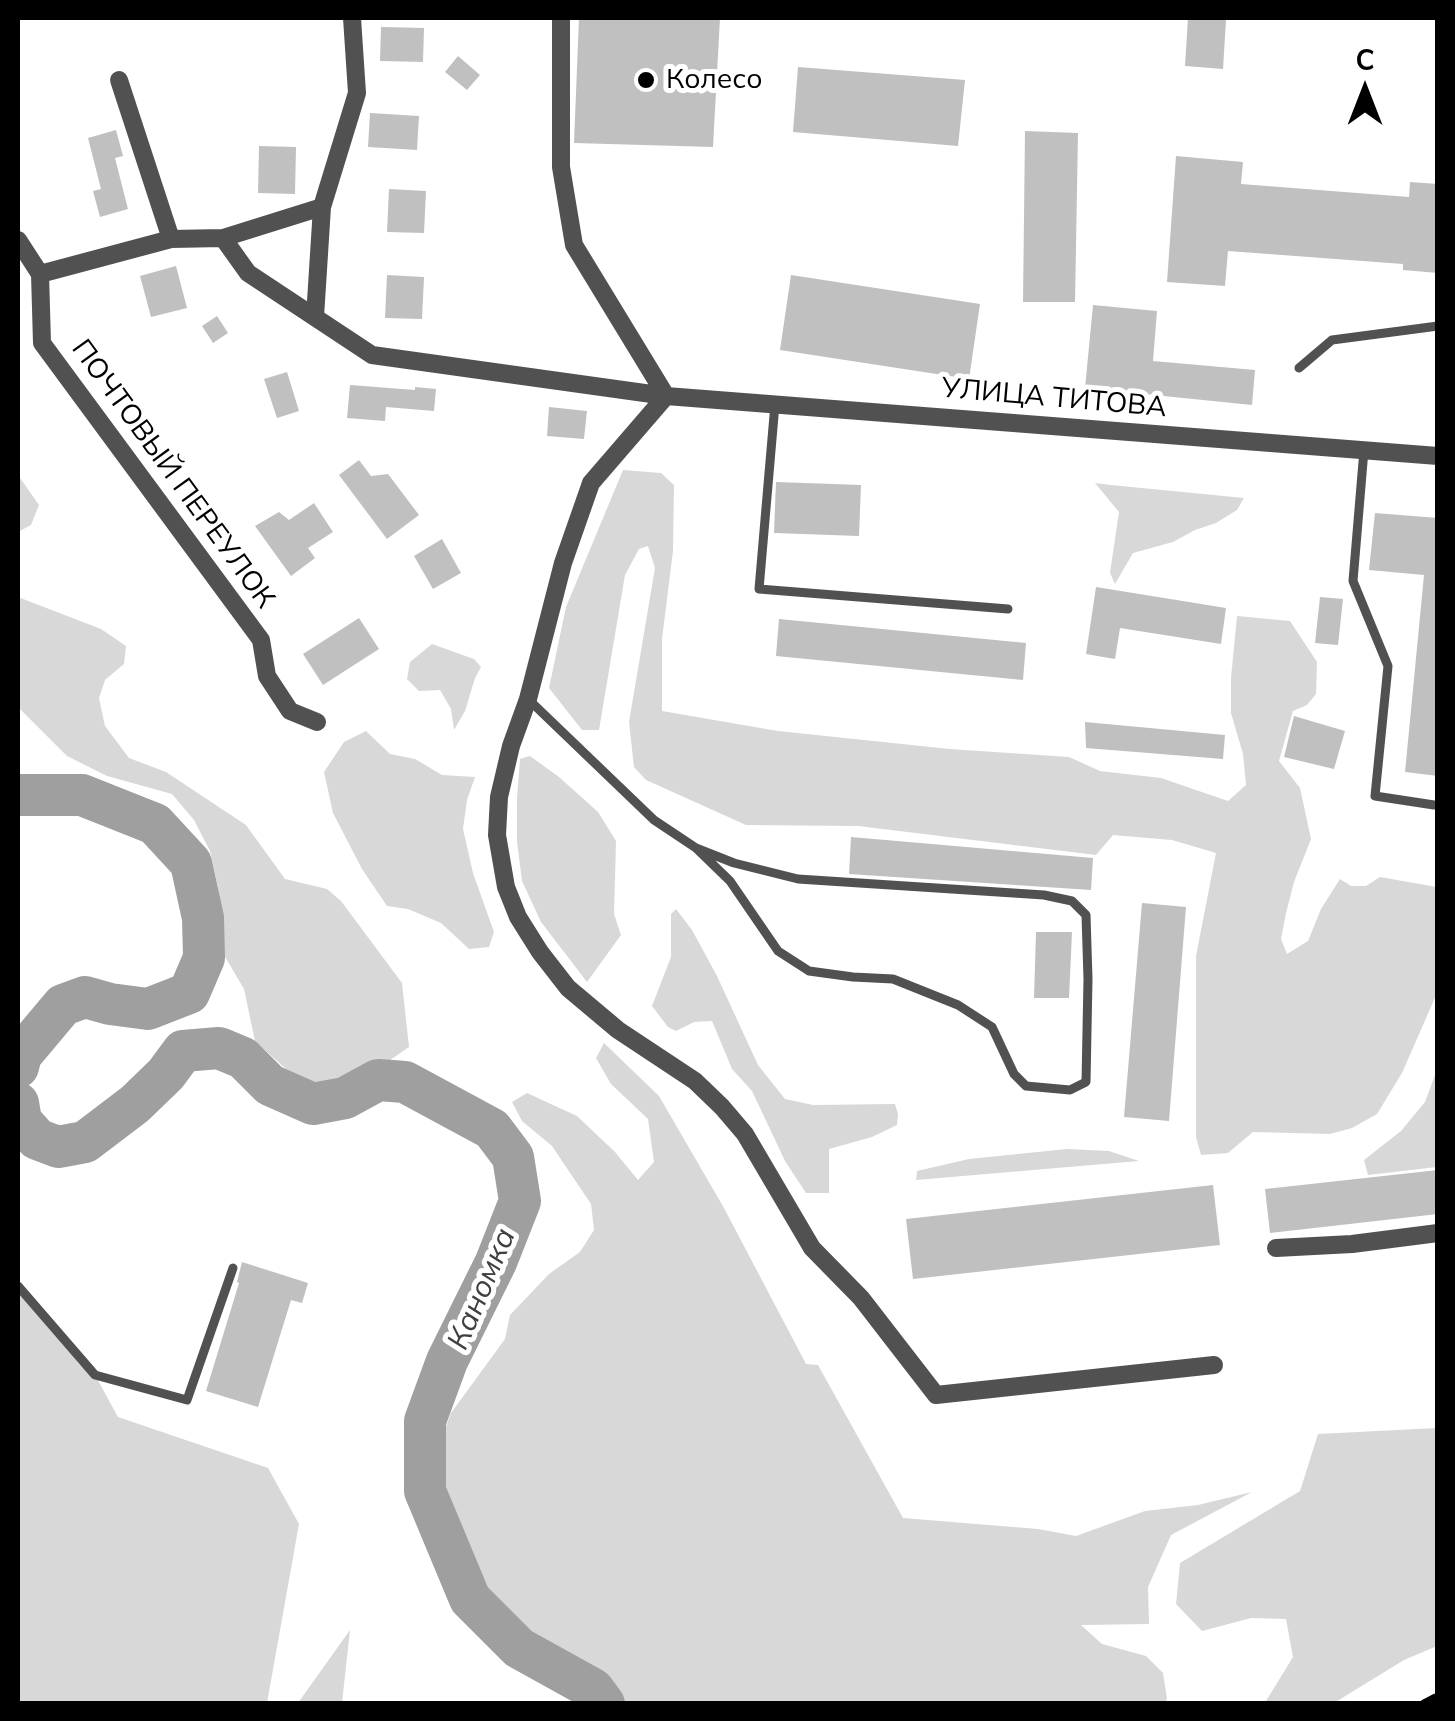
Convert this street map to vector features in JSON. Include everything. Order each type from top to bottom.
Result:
[{"type":"street","points":[[315,317],[322,207],[357,93],[352,18]]},
{"type":"street","points":[[561,18],[560,167],[574,245],[666,396],[591,483],[563,563],[499,798],[497,834],[506,887],[518,917],[568,988],[618,1030],[695,1081],[722,1107],[744,1134],[812,1248],[862,1298],[936,1396],[1214,1365]]},
{"type":"street","points":[[119,80],[171,239]]},
{"type":"street","points":[[18,240],[40,274],[171,239],[223,238],[322,207]]},
{"type":"street","name":"УЛИЦА ТИТОВА","points":[[223,238],[248,273],[372,355],[666,396],[1438,456]]},
{"type":"street","name":"ПОЧТОВЫЙ ПЕРЕУЛОК","points":[[40,274],[42,343],[261,640],[267,676],[290,711],[317,722]]},
{"type":"street","points":[[1276,1248],[1352,1244],[1438,1233]]},
{"type":"lane","points":[[1299,368],[1332,340],[1438,326]]},
{"type":"lane","points":[[775,404],[758,589],[1008,609]]},
{"type":"lane","points":[[1364,450],[1352,581],[1388,666],[1375,796],[1434,805]]},
{"type":"lane","points":[[528,699],[654,820],[696,848],[730,880],[778,951],[808,971],[893,979],[958,1005],[992,1028],[1014,1074],[1026,1086],[1070,1090],[1086,1082],[1086,915],[1072,900],[798,879],[696,848]]},
{"type":"lane","points":[[18,1286],[95,1376],[187,1400],[233,1268]]},
{"type":"shaded area","points":[[623,470],[661,473],[674,485],[673,551],[662,639],[662,711],[778,731],[1069,757],[1100,771],[1161,778],[1228,801],[1246,785],[1243,754],[1231,713],[1237,616],[1290,621],[1317,662],[1316,694],[1307,705],[1293,711],[1279,761],[1300,788],[1311,839],[1286,913],[1281,939],[1287,954],[1308,941],[1321,909],[1340,879],[1351,886],[1366,886],[1380,877],[1437,887],[1437,993],[1402,1073],[1377,1114],[1352,1128],[1330,1134],[1253,1132],[1228,1153],[1201,1155],[1196,1137],[1196,956],[1216,853],[1172,840],[1113,835],[1096,855],[858,826],[746,825],[646,780],[634,767],[629,722],[655,568],[648,546],[639,549],[625,575],[599,730],[582,730],[549,688],[566,607]]},
{"type":"shaded area","points":[[18,475],[39,505],[31,525],[18,532]]},
{"type":"shaded area","points":[[1095,483],[1244,498],[1237,510],[1216,523],[1173,542],[1133,553],[1115,584],[1110,573],[1119,512]]},
{"type":"shaded area","points":[[18,597],[101,629],[126,646],[124,664],[105,680],[99,698],[105,726],[129,758],[166,772],[246,825],[285,879],[327,889],[341,901],[402,983],[409,1047],[356,1089],[308,1089],[255,1041],[244,989],[224,955],[218,887],[210,851],[194,820],[172,794],[107,776],[67,756],[18,707]]},
{"type":"shaded area","points":[[432,644],[474,659],[481,667],[454,730],[451,709],[440,690],[419,691],[407,679],[410,662]]},
{"type":"shaded area","points":[[366,731],[390,754],[415,759],[442,775],[475,777],[463,829],[473,873],[494,932],[489,947],[469,949],[441,923],[408,909],[387,906],[362,869],[333,813],[324,772],[344,742]]},
{"type":"shaded area","points":[[530,756],[598,812],[616,841],[614,914],[621,935],[587,982],[541,922],[522,881],[517,798],[520,759]]},
{"type":"shaded area","points":[[676,909],[717,976],[758,1065],[785,1099],[813,1105],[895,1104],[897,1125],[829,1149],[829,1193],[806,1193],[785,1161],[752,1091],[732,1069],[712,1021],[694,1022],[676,1031],[668,1027],[652,1006],[671,957],[671,914]]},
{"type":"shaded area","points":[[604,1043],[659,1096],[724,1208],[806,1364],[818,1365],[903,1518],[1038,1529],[1076,1536],[1145,1511],[1198,1505],[1252,1492],[1171,1535],[1148,1587],[1149,1624],[1081,1625],[1102,1644],[1146,1656],[1163,1673],[1166,1703],[611,1703],[588,1674],[573,1663],[515,1639],[497,1618],[465,1569],[444,1518],[434,1459],[451,1413],[505,1339],[510,1315],[549,1274],[580,1252],[594,1230],[591,1204],[552,1146],[522,1121],[512,1102],[527,1093],[577,1116],[638,1180],[654,1162],[648,1119],[611,1084],[596,1058]]},
{"type":"shaded area","points":[[1436,1072],[1437,1167],[1368,1175],[1364,1160],[1401,1131],[1425,1102]]},
{"type":"shaded area","points":[[1067,1149],[1109,1151],[1139,1161],[916,1180],[917,1171],[969,1159]]},
{"type":"shaded area","points":[[18,1286],[63,1337],[78,1363],[95,1375],[118,1417],[268,1468],[299,1524],[267,1703],[18,1703]]},
{"type":"shaded area","points":[[1437,1428],[1437,1646],[1404,1660],[1334,1703],[1261,1703],[1293,1657],[1286,1619],[1251,1618],[1202,1631],[1176,1604],[1180,1563],[1300,1491],[1318,1434]]},
{"type":"shaded area","points":[[350,1630],[342,1703],[298,1703]]},
{"type":"building","name":"Колесо","points":[[579,18],[720,18],[713,147],[574,143]]},
{"type":"building","points":[[1188,18],[1226,20],[1223,69],[1185,66]]},
{"type":"building","points":[[381,27],[424,28],[423,62],[380,61]]},
{"type":"building","points":[[458,56],[480,75],[467,90],[445,72]]},
{"type":"building","points":[[798,67],[965,80],[958,146],[793,132]]},
{"type":"building","points":[[370,113],[419,116],[417,150],[368,147]]},
{"type":"building","points":[[116,130],[123,156],[115,158],[128,209],[100,217],[93,191],[101,189],[88,138]]},
{"type":"building","points":[[1025,131],[1078,133],[1075,302],[1023,302]]},
{"type":"building","points":[[259,146],[296,147],[295,194],[258,193]]},
{"type":"building","points":[[1176,156],[1243,162],[1241,184],[1409,197],[1410,182],[1438,184],[1438,273],[1403,270],[1403,264],[1228,251],[1225,286],[1167,282]]},
{"type":"building","points":[[389,189],[426,191],[424,233],[387,232]]},
{"type":"building","points":[[176,266],[187,308],[151,317],[140,276]]},
{"type":"building","points":[[387,275],[424,277],[422,319],[385,318]]},
{"type":"building","points":[[791,275],[980,304],[969,379],[780,350]]},
{"type":"building","points":[[1093,305],[1157,311],[1153,361],[1255,370],[1252,405],[1085,388]]},
{"type":"building","points":[[217,316],[228,333],[213,343],[202,326]]},
{"type":"building","points":[[287,372],[299,411],[277,418],[264,379]]},
{"type":"building","points":[[350,385],[436,389],[434,411],[386,407],[385,421],[347,418]]},
{"type":"building","points":[[549,407],[587,411],[584,439],[547,436]]},
{"type":"building","points":[[359,460],[371,476],[388,474],[419,515],[387,539],[339,475]]},
{"type":"building","points":[[776,482],[861,485],[859,536],[774,533]]},
{"type":"building","points":[[314,503],[333,532],[308,548],[315,558],[291,576],[255,526],[279,512],[289,520]]},
{"type":"building","points":[[1375,513],[1438,518],[1438,776],[1405,772],[1424,575],[1369,570]]},
{"type":"building","points":[[442,539],[461,573],[433,589],[414,556]]},
{"type":"building","points":[[1096,587],[1226,608],[1221,644],[1120,628],[1115,659],[1086,654]]},
{"type":"building","points":[[1320,597],[1343,599],[1338,645],[1315,643]]},
{"type":"building","points":[[359,618],[379,649],[323,685],[303,654]]},
{"type":"building","points":[[779,619],[1026,643],[1023,680],[776,656]]},
{"type":"building","points":[[1294,716],[1345,731],[1334,769],[1284,757]]},
{"type":"building","points":[[1085,722],[1225,735],[1223,759],[1086,748]]},
{"type":"building","points":[[851,837],[1093,858],[1091,890],[849,874]]},
{"type":"building","points":[[1142,903],[1186,907],[1169,1121],[1124,1117]]},
{"type":"building","points":[[1036,932],[1072,932],[1069,998],[1034,998]]},
{"type":"building","points":[[1438,1170],[1438,1214],[1270,1233],[1265,1189]]},
{"type":"building","points":[[1213,1185],[1220,1245],[913,1279],[906,1219]]},
{"type":"building","points":[[242,1262],[308,1283],[302,1303],[291,1300],[258,1407],[206,1391]]},
{"type":"waterway","name":"Каномка","points":[[18,795],[82,795],[155,824],[191,863],[203,918],[204,958],[189,993],[148,1009],[85,997],[63,1005],[21,1055],[18,1067]]},
{"type":"waterway","name":"Каномка","points":[[18,1103],[21,1121],[37,1139],[58,1147],[85,1142],[135,1104],[183,1051],[219,1048],[243,1058],[270,1085],[313,1104],[345,1098],[378,1080],[405,1082],[492,1129],[513,1157],[520,1201],[496,1262],[447,1361],[425,1421],[425,1491],[470,1599],[519,1648],[593,1689],[604,1704]]},
{"type":"railway","points":[[1423,1704],[1438,1696]]},
{"type":"place","name":"Колесо","points":[[646,80]]}]
